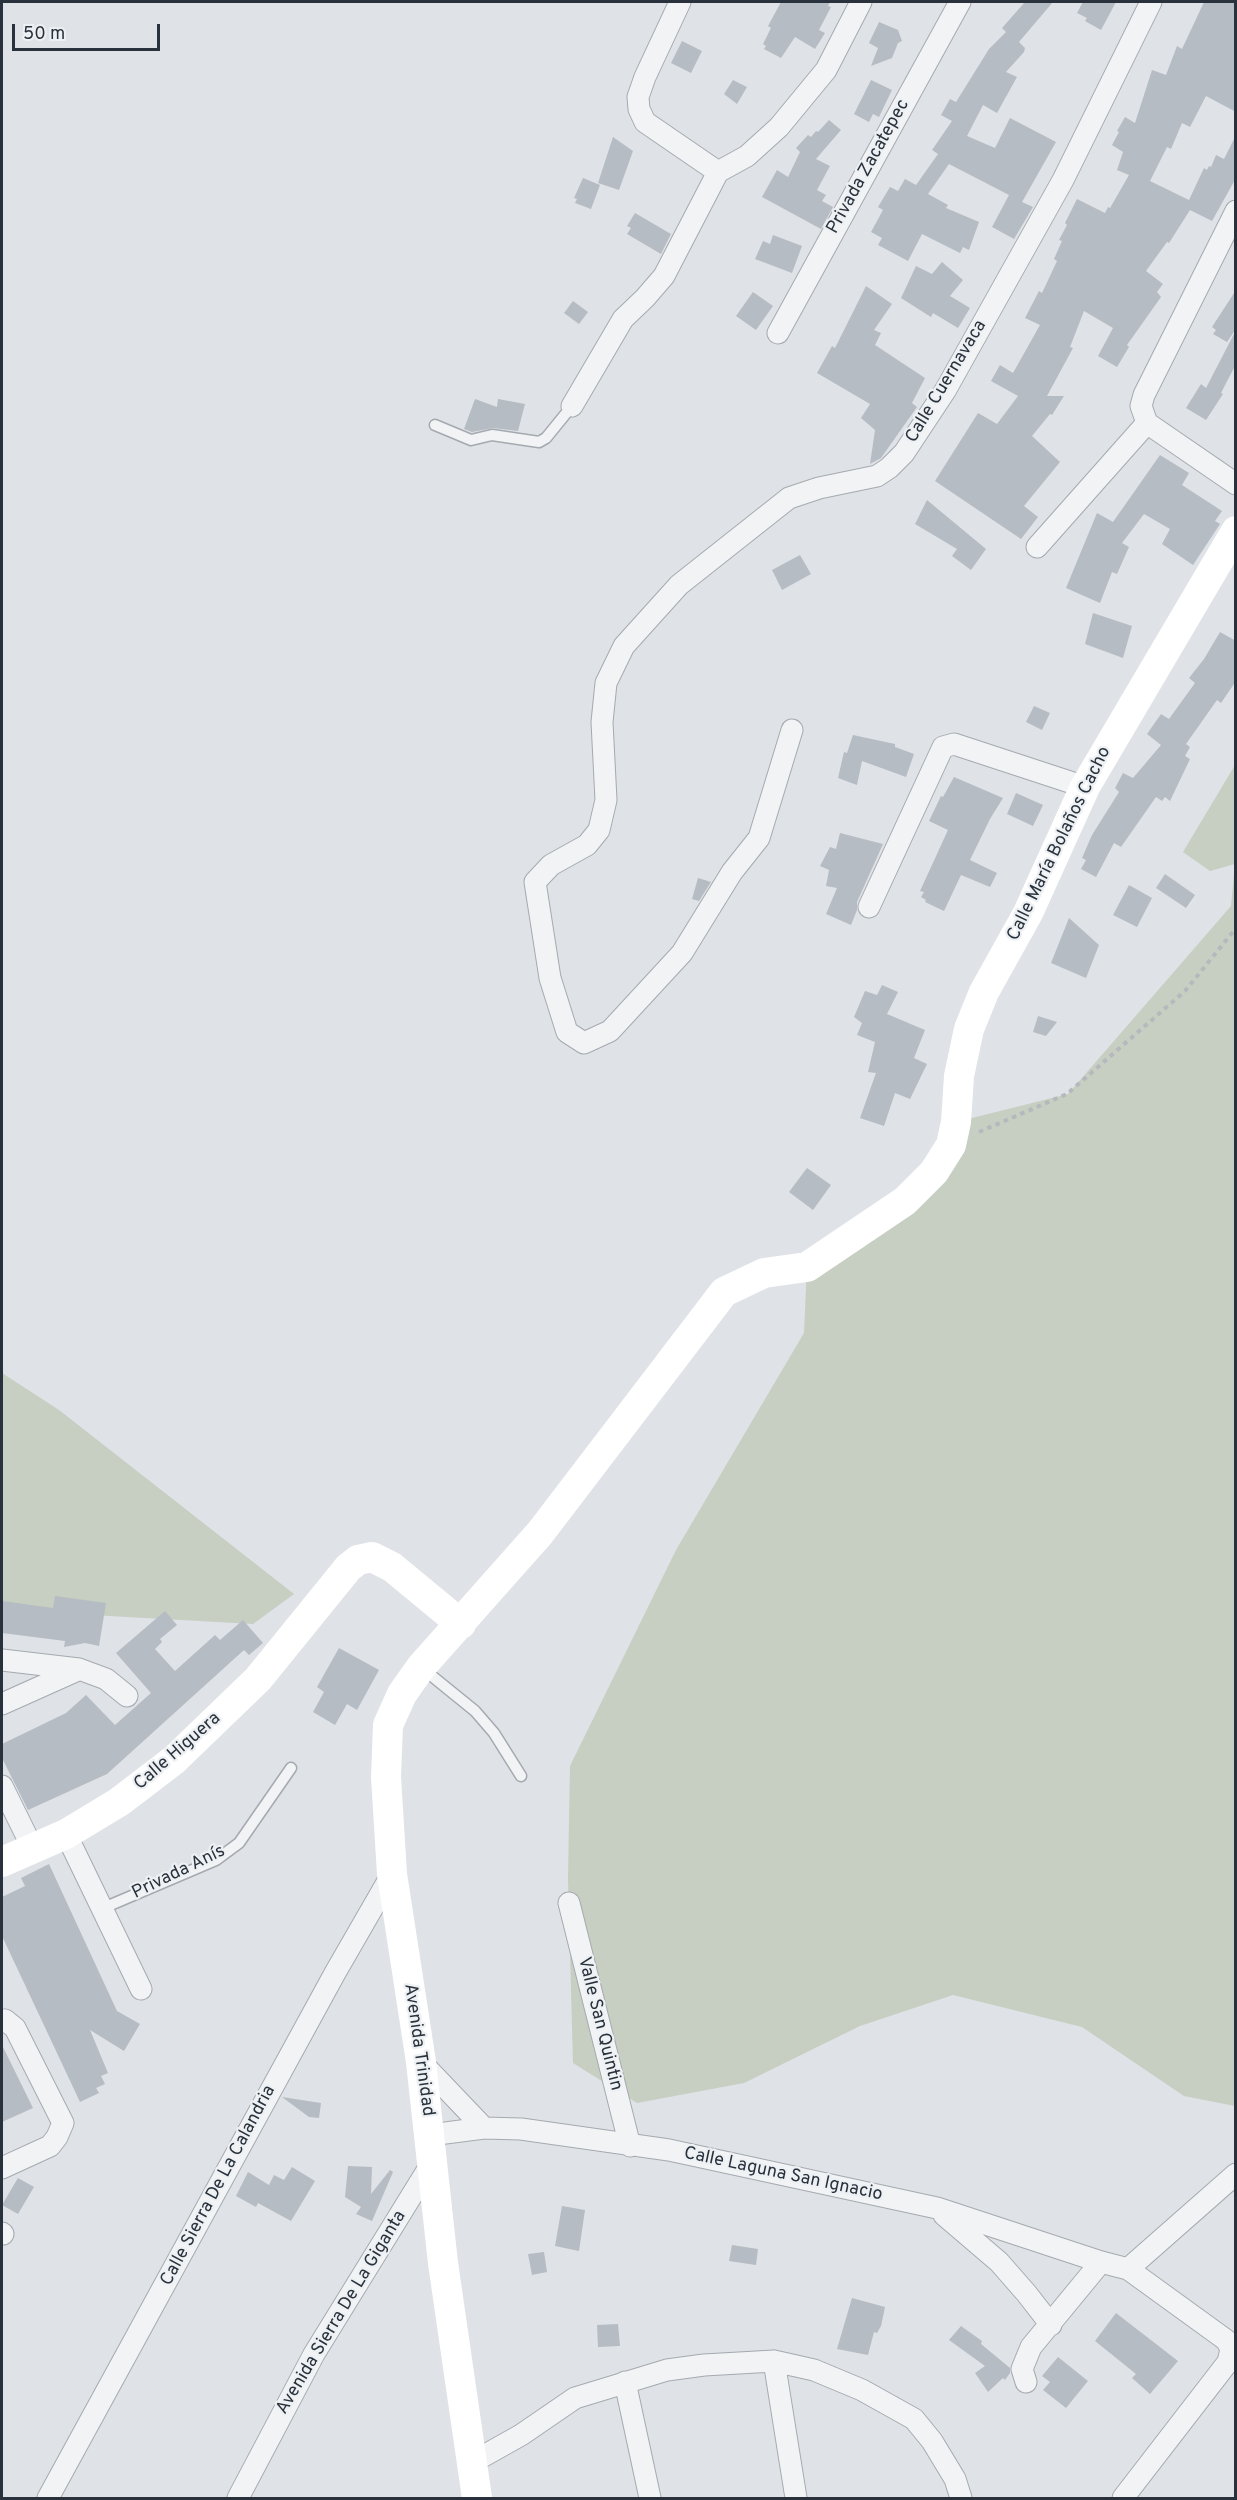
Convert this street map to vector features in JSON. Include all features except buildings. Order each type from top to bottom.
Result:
[{"type":"street","points":[[680,2],[645,77],[638,97],[639,109],[645,122],[718,172]]},
{"type":"street","points":[[572,406],[623,319],[664,276],[718,172],[747,156],[778,127],[826,70],[861,2]]},
{"type":"street","name":"Privada Zacatepec","points":[[778,333],[960,2]]},
{"type":"street","name":"Calle Cuernavaca","points":[[792,730],[759,838],[732,872],[682,952],[610,1031],[584,1043],[567,1032],[554,989],[535,882],[551,865],[586,845],[599,830],[606,800],[602,722],[606,683],[624,646],[679,585],[789,498],[819,488],[877,476],[890,468],[904,453],[945,391],[1063,180],[1151,2]]},
{"type":"street","points":[[1236,211],[1144,394],[1141,406],[1147,423],[1236,484]]},
{"type":"street","points":[[1037,547],[1147,423]]},
{"type":"street","name":"Calle María Bolaños Cacho","points":[[951,1144],[956,1122],[959,1076],[969,1029],[984,992],[1028,913],[1084,786],[1236,531]]},
{"type":"street","points":[[869,907],[943,747],[954,744],[1084,786]]},
{"type":"street","name":"Avenida Trinidad","points":[[477,2499],[443,2263],[421,2062],[392,1874],[386,1777],[388,1725],[402,1694],[421,1667],[540,1533],[724,1292],[764,1273],[807,1267],[905,1202],[934,1172],[951,1144]]},
{"type":"street","name":"Calle Higuera","points":[[2,1862],[66,1834],[119,1802],[174,1760],[258,1679],[358,1560],[372,1557],[392,1567],[461,1624]]},
{"type":"street","points":[[2,1660],[79,1669],[106,1679],[127,1696]]},
{"type":"street","points":[[2,1704],[79,1669]]},
{"type":"street","points":[[2,1786],[33,1849]]},
{"type":"street","points":[[66,1834],[141,1989]]},
{"type":"street","name":"Calle Sierra De La Calandria","points":[[48,2499],[335,1973],[392,1874]]},
{"type":"street","name":"Valle San Quintin","points":[[569,1903],[630,2146]]},
{"type":"street","points":[[2,2022],[5,2020],[15,2028],[63,2122],[57,2137],[50,2146],[2,2168]]},
{"type":"street","points":[[421,2062],[484,2128]]},
{"type":"street","name":"Calle Laguna San Ignacio","points":[[432,2148],[484,2128],[521,2129],[669,2150],[937,2208],[1128,2269]]},
{"type":"street","name":"Avenida Sierra De La Giganta","points":[[238,2499],[314,2354],[432,2148]]},
{"type":"street","points":[[1123,2498],[1228,2362],[1231,2349],[1226,2340],[1128,2269],[1236,2174]]},
{"type":"street","points":[[937,2208],[999,2262],[1051,2325]]},
{"type":"street","points":[[1026,2382],[1022,2369],[1032,2347],[1101,2262]]},
{"type":"street","points":[[471,2463],[521,2435],[575,2398],[667,2370],[704,2365],[774,2361],[814,2370],[862,2390],[914,2419],[932,2441],[956,2479],[961,2499]]},
{"type":"street","points":[[774,2361],[796,2499]]},
{"type":"street","points":[[625,2382],[650,2499]]},
{"type":"lane","points":[[435,425],[471,440],[492,435],[539,442],[546,438],[572,406]]},
{"type":"lane","points":[[421,1667],[475,1711],[494,1732],[522,1776]]},
{"type":"lane","name":"Privada Anís","points":[[101,1909],[216,1860],[239,1843],[291,1768]]},
{"type":"path","points":[[951,1144],[1067,1094],[1185,991],[1236,928]]},
{"type":"green space","points":[[1235,765],[1235,864],[1210,871],[1183,852]]},
{"type":"green space","points":[[1235,864],[1235,2106],[1184,2096],[1082,2027],[953,1995],[860,2026],[744,2083],[637,2103],[573,2063],[568,1879],[570,1766],[676,1550],[804,1333],[807,1267],[905,1201],[956,1122],[1068,1094],[1231,906]]},
{"type":"green space","points":[[2,1373],[59,1410],[294,1594],[253,1624],[2,1610]]}]
